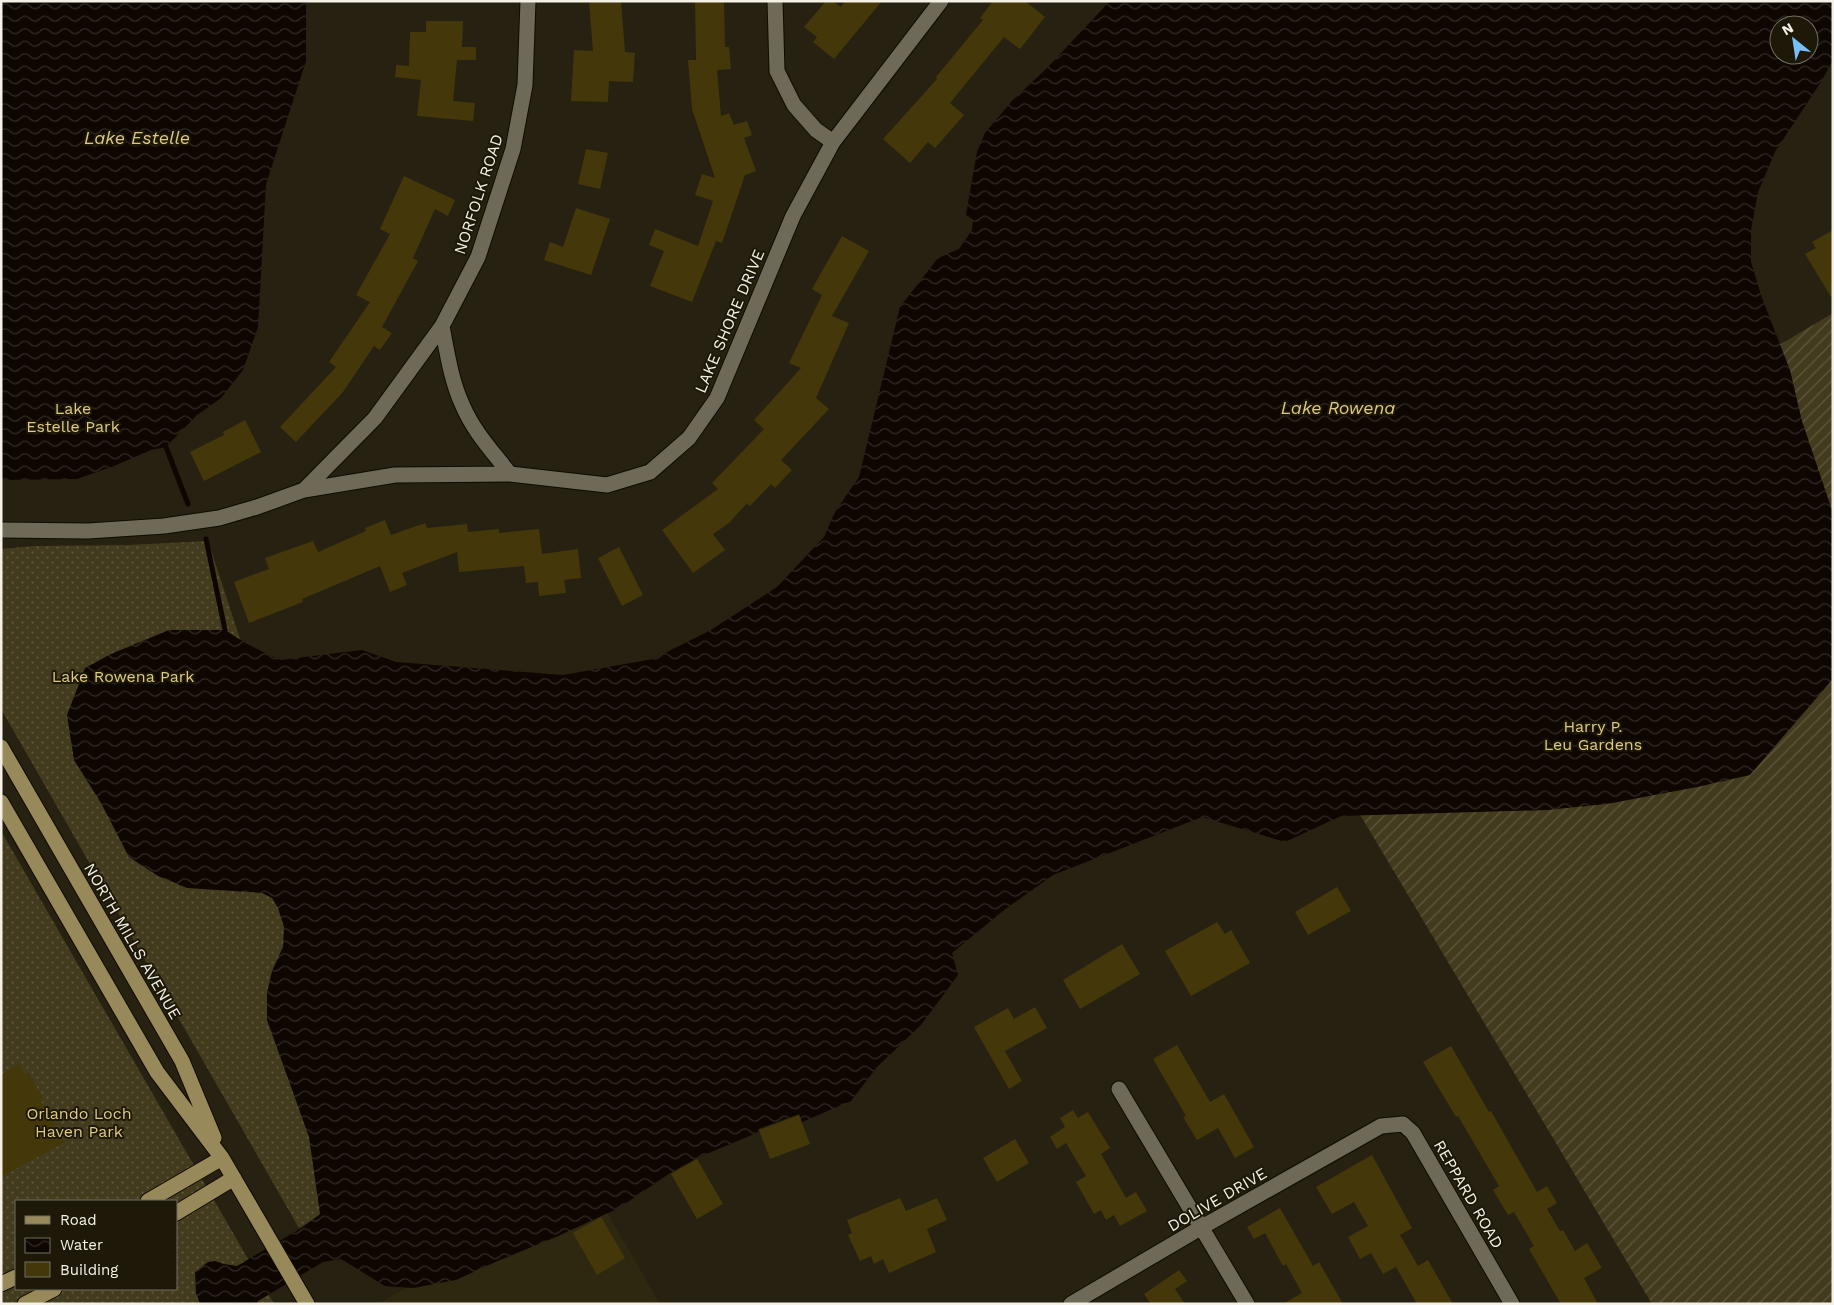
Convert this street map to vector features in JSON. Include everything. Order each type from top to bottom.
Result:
[{"type":"main road","name":"NORTH MILLS AVENUE","points":[[1,747],[182,1061],[222,1158]]},
{"type":"main road","name":"NORTH MILLS AVENUE","points":[[1,802],[157,1072],[222,1158],[307,1304]]},
{"type":"main road","points":[[150,1200],[222,1158]]},
{"type":"main road","points":[[178,1212],[234,1178]]},
{"type":"main road","points":[[1,1284],[15,1277]]},
{"type":"main road","points":[[25,1304],[52,1290]]},
{"type":"street","name":"NORFOLK ROAD","points":[[304,490],[374,418],[442,326],[478,257],[513,149],[525,85],[528,1]]},
{"type":"street","points":[[775,1],[777,71],[794,105],[816,130],[833,142]]},
{"type":"street","name":"LAKE SHORE DRIVE","points":[[1,530],[88,531],[164,526],[219,518],[304,490],[395,475],[510,474],[607,485],[650,472],[689,438],[717,398],[793,216],[833,142],[941,1]]},
{"type":"street","points":[[442,326],[451,370],[462,405],[479,435],[510,474]]},
{"type":"street","points":[[1119,1089],[1247,1304]]},
{"type":"street","name":"REPPARD ROAD","points":[[1381,1126],[1403,1124],[1413,1133],[1512,1304]]},
{"type":"street","name":"DOLIVE DRIVE","points":[[1071,1304],[1202,1227],[1381,1126]]},
{"type":"shaded area","points":[[589,1181],[660,1304],[378,1304]]},
{"type":"green space","name":"Harry P. Leu Gardens","points":[[1833,313],[1833,1304],[1652,1304],[1263,652]]},
{"type":"green space","name":"Lake Rowena Park","points":[[208,541],[248,663],[393,1171],[299,1228],[1,709],[1,549],[35,546],[128,545]]},
{"type":"green space","name":"Orlando Loch Haven Park","points":[[1,831],[274,1304],[1,1304]]},
{"type":"water","name":"Lake Estelle","points":[[1,1],[306,1],[306,61],[266,184],[258,327],[243,370],[221,398],[197,415],[166,447],[151,450],[77,479],[1,480]]},
{"type":"water","name":"Lake Rowena","points":[[1110,1],[1833,1],[1833,60],[1821,82],[1776,150],[1758,192],[1751,230],[1751,262],[1762,298],[1790,370],[1802,421],[1833,513],[1833,679],[1750,775],[1697,787],[1607,804],[1547,810],[1341,816],[1285,842],[1202,817],[1053,875],[1004,910],[952,953],[958,975],[921,1025],[877,1067],[851,1101],[802,1122],[799,1114],[758,1129],[759,1132],[697,1158],[670,1173],[619,1208],[456,1280],[413,1288],[385,1286],[341,1259],[323,1262],[258,1301],[257,1304],[200,1304],[196,1293],[195,1272],[208,1262],[215,1261],[237,1266],[303,1227],[320,1214],[309,1137],[267,1020],[267,993],[272,971],[283,947],[284,927],[278,908],[272,898],[262,893],[187,888],[158,876],[129,857],[101,803],[74,760],[67,715],[85,668],[111,654],[169,630],[225,630],[247,644],[280,660],[362,650],[396,662],[563,675],[653,659],[711,630],[777,587],[824,537],[835,512],[859,477],[900,307],[938,258],[959,249],[972,230],[973,221],[966,215],[977,152],[985,133],[1012,101],[1047,68]]},
{"type":"building","points":[[589,1],[621,1],[625,52],[635,53],[633,82],[609,81],[608,102],[571,101],[574,50],[593,51]]},
{"type":"building","points":[[695,1],[724,1],[725,47],[729,47],[731,69],[717,70],[721,116],[729,113],[734,125],[747,121],[752,135],[744,138],[756,171],[745,175],[722,243],[716,241],[692,302],[650,286],[664,251],[649,245],[655,229],[698,246],[713,201],[695,195],[702,174],[715,178],[692,109],[688,60],[696,60]]},
{"type":"building","points":[[826,1],[833,1],[841,7],[845,1],[882,1],[834,59],[813,42],[817,37],[804,27]]},
{"type":"building","points":[[993,1],[1025,1],[1045,17],[1020,49],[1004,37],[950,103],[964,115],[935,148],[928,142],[910,163],[883,139],[937,79],[936,77],[983,20],[980,18]]},
{"type":"building","points":[[426,21],[463,21],[462,47],[476,47],[476,60],[457,60],[453,101],[475,103],[473,121],[417,116],[421,80],[395,77],[396,65],[409,66],[410,32],[426,32]]},
{"type":"building","points":[[586,149],[608,153],[600,189],[578,184]]},
{"type":"building","points":[[404,176],[455,200],[448,216],[435,209],[413,258],[418,261],[382,327],[392,333],[380,350],[374,346],[343,392],[296,442],[280,427],[336,367],[329,362],[370,302],[356,295],[390,234],[380,229]]},
{"type":"building","points":[[576,208],[610,219],[591,275],[544,260],[550,242],[563,247]]},
{"type":"building","points":[[1833,230],[1833,300],[1805,254],[1816,248],[1812,242]]},
{"type":"building","points":[[842,236],[869,251],[832,316],[849,323],[816,398],[829,409],[781,460],[792,470],[775,488],[771,484],[750,506],[747,503],[729,523],[713,534],[725,550],[693,573],[662,530],[718,489],[712,483],[764,429],[754,420],[801,368],[789,363],[822,295],[812,289]]},
{"type":"building","points":[[245,420],[261,452],[204,481],[190,452],[224,435],[223,432]]},
{"type":"building","points":[[385,520],[391,535],[425,523],[427,528],[467,524],[468,532],[499,529],[499,533],[539,529],[542,554],[578,549],[581,578],[564,580],[566,593],[539,596],[538,582],[526,583],[524,566],[459,572],[457,552],[402,573],[407,585],[390,592],[380,566],[302,599],[303,602],[249,623],[234,582],[269,569],[265,558],[313,541],[318,552],[366,531],[365,528]]},
{"type":"building","points":[[619,547],[643,595],[622,606],[598,558]]},
{"type":"building","points":[[1337,887],[1351,911],[1308,935],[1295,912]]},
{"type":"building","points":[[1217,922],[1225,934],[1231,930],[1250,963],[1191,996],[1165,951]]},
{"type":"building","points":[[1122,944],[1140,974],[1080,1009],[1063,980]]},
{"type":"building","points":[[1035,1007],[1047,1028],[1005,1051],[1022,1081],[1009,1089],[974,1027],[1008,1008],[1014,1019]]},
{"type":"building","points":[[1177,1045],[1210,1102],[1224,1094],[1254,1147],[1235,1158],[1218,1128],[1197,1140],[1183,1117],[1186,1116],[1153,1059]]},
{"type":"building","points":[[1451,1046],[1537,1192],[1547,1186],[1557,1203],[1547,1209],[1560,1231],[1563,1230],[1575,1251],[1587,1243],[1602,1268],[1584,1278],[1598,1304],[1561,1304],[1529,1249],[1534,1246],[1514,1212],[1508,1215],[1493,1190],[1499,1186],[1458,1116],[1456,1117],[1423,1062]]},
{"type":"building","points":[[19,1064],[25,1074],[28,1072],[43,1098],[40,1099],[65,1142],[1,1177],[1,1075]]},
{"type":"building","points":[[1073,1110],[1078,1118],[1088,1112],[1110,1148],[1101,1154],[1126,1198],[1136,1192],[1147,1211],[1120,1226],[1114,1215],[1106,1220],[1101,1210],[1094,1214],[1076,1182],[1086,1176],[1066,1143],[1057,1149],[1050,1137],[1065,1127],[1060,1118]]},
{"type":"building","points":[[799,1115],[810,1144],[770,1159],[759,1130]]},
{"type":"building","points":[[1015,1139],[1029,1163],[997,1182],[983,1158]]},
{"type":"building","points":[[1372,1155],[1412,1228],[1400,1235],[1418,1266],[1428,1260],[1453,1304],[1417,1304],[1396,1267],[1383,1274],[1371,1253],[1360,1259],[1348,1237],[1368,1226],[1354,1202],[1332,1214],[1316,1187]]},
{"type":"building","points":[[697,1159],[723,1204],[697,1219],[671,1174]]},
{"type":"building","points":[[900,1198],[906,1211],[937,1198],[947,1220],[927,1229],[936,1252],[889,1273],[883,1259],[874,1264],[871,1256],[860,1261],[848,1235],[852,1233],[847,1220]]},
{"type":"building","points":[[1280,1208],[1313,1266],[1319,1262],[1343,1304],[1283,1304],[1302,1293],[1286,1264],[1283,1266],[1265,1233],[1254,1239],[1247,1227]]},
{"type":"building","points":[[601,1217],[625,1258],[597,1275],[573,1233]]},
{"type":"building","points":[[1179,1270],[1187,1281],[1175,1289],[1185,1304],[1151,1304],[1144,1294]]},
{"type":"waterway","points":[[166,447],[188,504]]},
{"type":"waterway","points":[[206,539],[225,630]]},
{"type":"park label","name":"Lake Estelle Park","points":[[73,417]]}]
